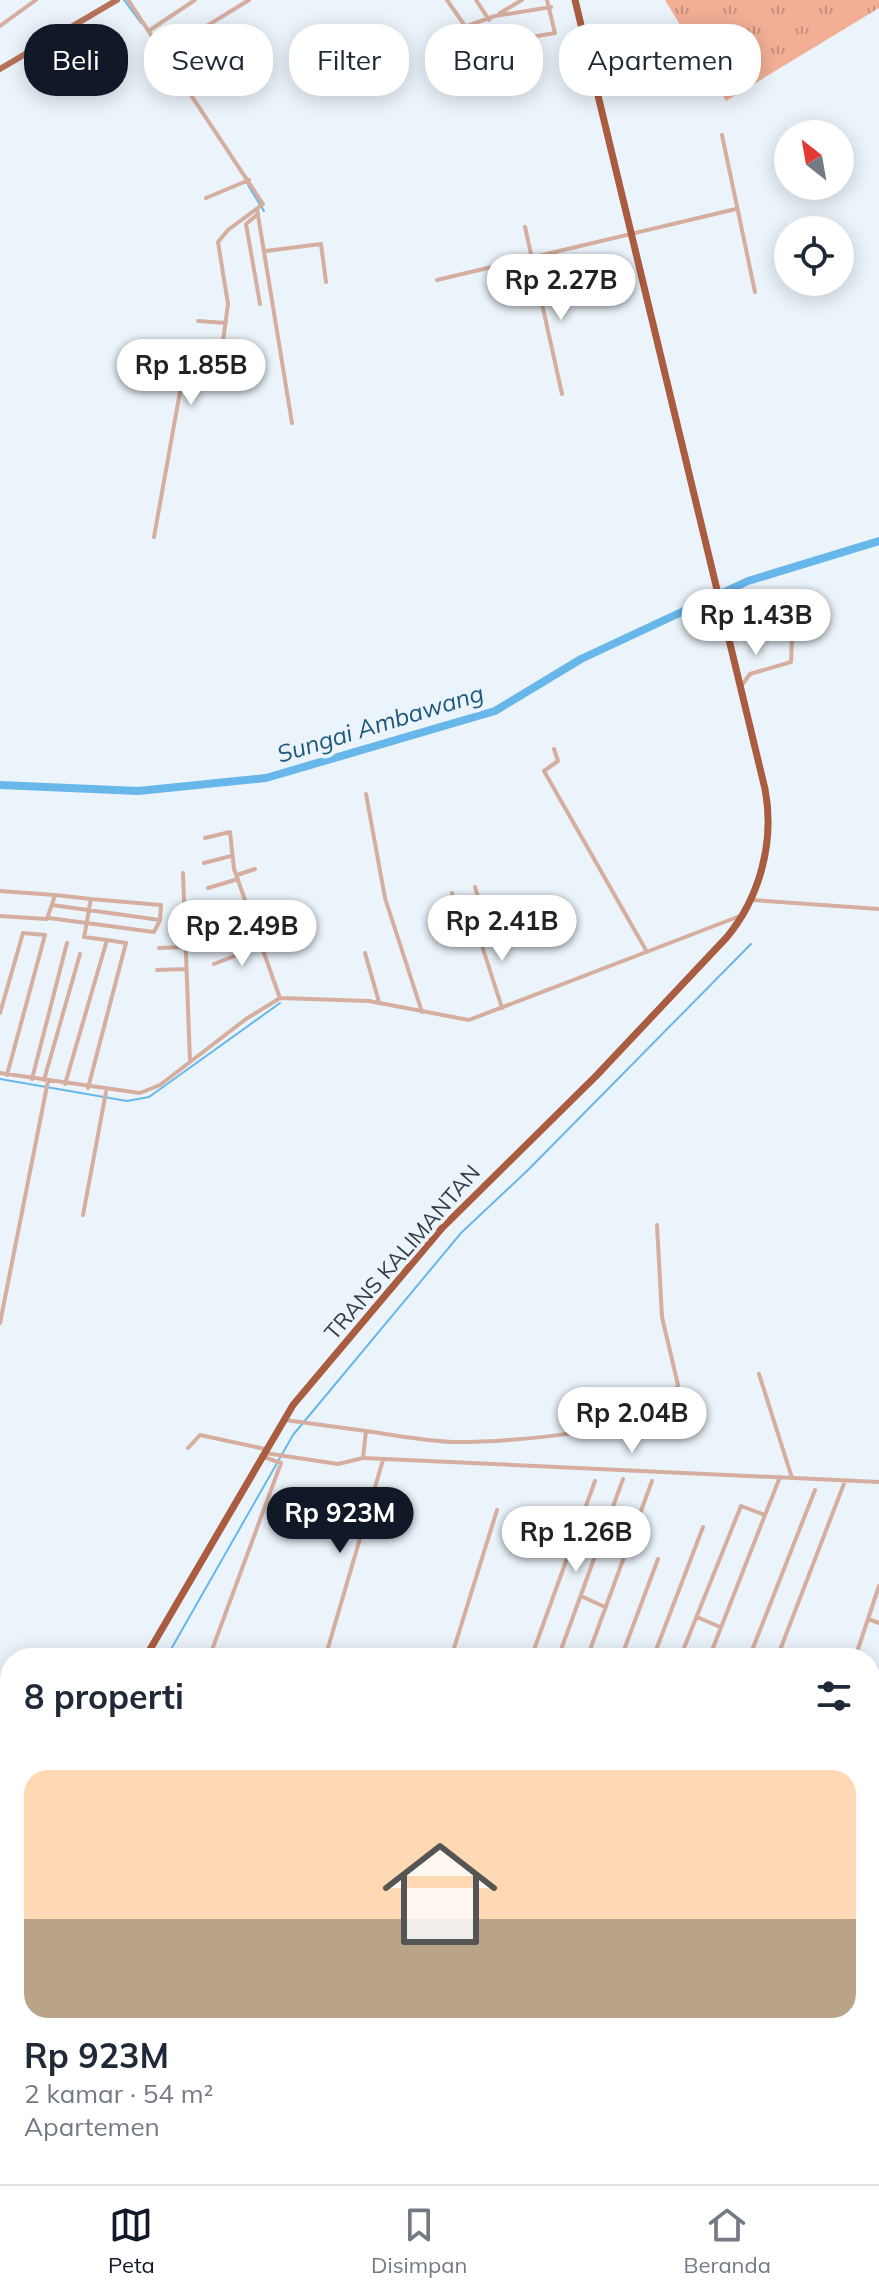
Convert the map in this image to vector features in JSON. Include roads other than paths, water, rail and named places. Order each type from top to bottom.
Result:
[{"type":"highway","name":"TRANS KALIMANTAN","points":[[151,1648],[283,1420],[442,1228],[596,1076],[745,915],[752,900],[770,822],[742,686],[575,0]]},
{"type":"main road","points":[[76,24],[117,0]]},
{"type":"main road","points":[[0,69],[24,55]]},
{"type":"street","points":[[0,26],[36,0]]},
{"type":"street","points":[[128,0],[146,24]]},
{"type":"street","points":[[159,24],[195,0]]},
{"type":"street","points":[[210,24],[249,0]]},
{"type":"street","points":[[447,0],[462,24]]},
{"type":"street","points":[[477,0],[489,20]]},
{"type":"street","points":[[475,24],[489,20],[522,0]]},
{"type":"street","points":[[543,35],[555,33],[547,0]]},
{"type":"street","points":[[495,16],[551,7]]},
{"type":"street","points":[[194,96],[249,180],[260,208],[292,423]]},
{"type":"street","points":[[722,135],[755,292]]},
{"type":"street","points":[[206,198],[249,180]]},
{"type":"street","points":[[260,208],[246,224],[260,304]]},
{"type":"street","points":[[154,537],[188,347],[222,349],[228,304],[218,242],[228,230],[260,208]]},
{"type":"street","points":[[437,280],[736,209]]},
{"type":"street","points":[[525,227],[562,394]]},
{"type":"street","points":[[266,251],[321,244],[326,282]]},
{"type":"street","points":[[198,321],[226,323]]},
{"type":"street","points":[[742,686],[750,674],[791,662],[792,639]]},
{"type":"street","points":[[554,749],[558,761],[544,771],[647,952]]},
{"type":"street","points":[[366,794],[385,898],[422,1012]]},
{"type":"street","points":[[205,838],[230,832],[231,856],[280,998]]},
{"type":"street","points":[[204,863],[231,856]]},
{"type":"street","points":[[208,888],[255,869]]},
{"type":"street","points":[[183,873],[190,1062]]},
{"type":"street","points":[[452,893],[463,929],[476,926],[485,921],[475,887]]},
{"type":"street","points":[[0,891],[158,904],[162,907],[156,932],[49,918],[0,916]]},
{"type":"street","points":[[49,918],[55,895]]},
{"type":"street","points":[[88,1088],[128,945],[84,937],[91,899]]},
{"type":"street","points":[[752,900],[879,909]]},
{"type":"street","points":[[210,913],[245,901]]},
{"type":"street","points":[[52,905],[160,920]]},
{"type":"street","points":[[0,1073],[88,1088],[105,1096],[145,1092],[260,1008],[280,998],[379,1002],[469,1020],[745,915]]},
{"type":"street","points":[[211,940],[253,925]]},
{"type":"street","points":[[476,926],[502,1008]]},
{"type":"street","points":[[0,1013],[23,933],[45,935],[7,1075]]},
{"type":"street","points":[[65,1084],[107,940]]},
{"type":"street","points":[[32,1079],[67,943]]},
{"type":"street","points":[[214,964],[261,945]]},
{"type":"street","points":[[159,948],[185,947]]},
{"type":"street","points":[[365,953],[379,1002]]},
{"type":"street","points":[[0,1323],[47,1081],[80,954]]},
{"type":"street","points":[[157,970],[185,969]]},
{"type":"street","points":[[83,1215],[105,1096]]},
{"type":"street","points":[[283,1420],[456,1442],[581,1432],[637,1417],[676,1394],[678,1385],[662,1317],[657,1225]]},
{"type":"street","points":[[759,1374],[792,1478]]},
{"type":"street","points":[[363,1458],[366,1431]]},
{"type":"street","points":[[188,1448],[200,1435],[279,1459],[338,1464],[363,1458],[879,1482]]},
{"type":"street","points":[[213,1648],[279,1459]]},
{"type":"street","points":[[328,1648],[383,1460]]},
{"type":"street","points":[[713,1648],[780,1477]]},
{"type":"street","points":[[562,1648],[623,1479]]},
{"type":"street","points":[[781,1648],[845,1480]]},
{"type":"street","points":[[535,1648],[595,1481]]},
{"type":"street","points":[[591,1648],[652,1481]]},
{"type":"street","points":[[753,1648],[815,1490]]},
{"type":"street","points":[[684,1648],[737,1508],[765,1515]]},
{"type":"street","points":[[453,1648],[497,1510]]},
{"type":"street","points":[[657,1648],[703,1527]]},
{"type":"street","points":[[625,1648],[658,1559]]},
{"type":"street","points":[[858,1648],[879,1586]]},
{"type":"street","points":[[581,1596],[605,1607]]},
{"type":"street","points":[[697,1617],[721,1627]]},
{"type":"street","points":[[868,1619],[879,1623]]},
{"type":"waterway","points":[[124,0],[141,23]]},
{"type":"waterway","points":[[248,185],[264,211]]},
{"type":"waterway","name":"Sungai Ambawang","points":[[0,785],[138,791],[266,778],[495,711],[581,659],[748,581],[879,541]]},
{"type":"waterway","points":[[172,1648],[293,1435],[461,1233],[529,1169],[751,944]]},
{"type":"waterway","points":[[0,1079],[127,1101],[149,1097],[280,1003]]}]
